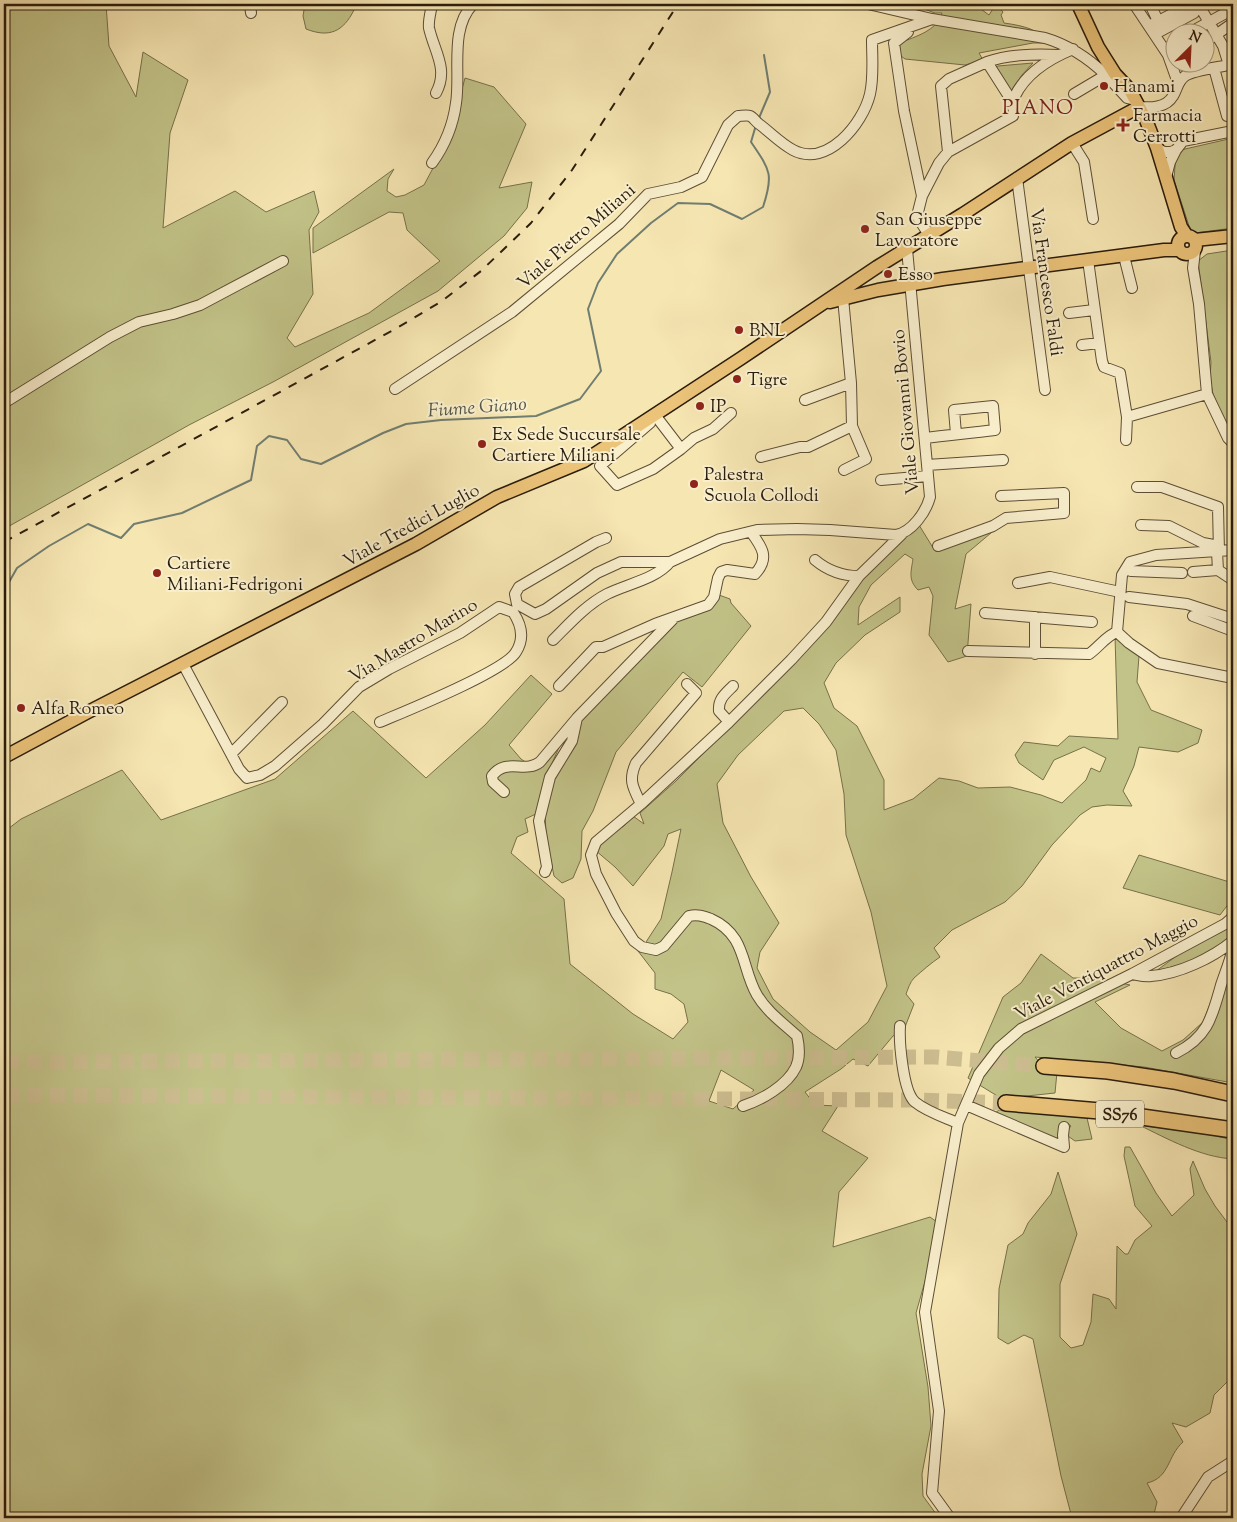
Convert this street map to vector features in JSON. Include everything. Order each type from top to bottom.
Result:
[{"type":"highway","name":"SS76","points":[[1044,1066],[1108,1071],[1174,1081],[1233,1094]]},
{"type":"highway","name":"SS76","points":[[1006,1104],[1100,1111],[1233,1130]]},
{"type":"main road","points":[[1078,4],[1098,47],[1115,74],[1130,90],[1137,103],[1157,148],[1187,243]]},
{"type":"main road","points":[[823,304],[832,296],[907,249],[926,231],[1017,178],[1137,103]]},
{"type":"main road","points":[[823,304],[878,290],[1164,250],[1187,243],[1233,236]]},
{"type":"main road","points":[[1187,243],[1233,242]]},
{"type":"main road","name":"Viale Tredici Luglio","points":[[4,756],[416,544],[497,497],[584,461],[823,304]]},
{"type":"street","points":[[432,4],[428,26],[441,63],[441,83],[436,93]]},
{"type":"street","points":[[432,163],[440,152],[452,126],[456,102],[458,34],[467,10],[473,4]]},
{"type":"street","points":[[868,4],[908,8],[932,19]]},
{"type":"street","points":[[1134,4],[1154,27],[1164,46]]},
{"type":"street","points":[[1150,4],[1154,27]]},
{"type":"street","points":[[1154,27],[1191,4]]},
{"type":"street","points":[[1169,22],[1194,14],[1193,11],[1200,7],[1207,22],[1233,9]]},
{"type":"street","name":"Viale Pietro Miliani","points":[[395,389],[512,312],[620,224],[648,194],[681,187],[702,177],[728,125],[738,116],[750,116],[794,150],[806,154],[819,153],[831,148],[843,139],[857,124],[866,109],[871,93],[872,40],[932,19],[1045,38],[1073,49],[1106,75],[1127,98],[1137,103]]},
{"type":"street","points":[[1216,35],[1233,23]]},
{"type":"street","points":[[918,24],[894,43],[904,110],[922,196]]},
{"type":"street","points":[[1154,27],[1164,24]]},
{"type":"street","points":[[1214,32],[1232,65],[1214,68],[1227,116]]},
{"type":"street","points":[[926,231],[917,216],[922,196],[939,163],[948,152],[1013,116],[1015,111],[1014,99],[1020,88],[1037,69],[1059,55],[1073,49]]},
{"type":"street","points":[[948,152],[941,86],[949,79],[996,59],[1033,54],[1059,55]]},
{"type":"street","points":[[987,62],[1008,95],[1015,111]]},
{"type":"street","points":[[1175,72],[1178,83]]},
{"type":"street","points":[[1137,103],[1153,108],[1160,106],[1173,97],[1178,83],[1186,75],[1198,72]]},
{"type":"street","points":[[1074,94],[1106,75]]},
{"type":"street","points":[[1166,177],[1176,150],[1184,141],[1233,131]]},
{"type":"street","points":[[1072,143],[1084,162],[1093,219]]},
{"type":"street","points":[[1157,148],[1164,152],[1176,150]]},
{"type":"street","name":"Via Francesco Faldi","points":[[1017,178],[1045,390]]},
{"type":"street","points":[[1187,243],[1199,304],[1207,394],[1228,438],[1233,443]]},
{"type":"street","name":"Viale Giovanni Bovio","points":[[743,1106],[756,1102],[771,1093],[789,1077],[798,1063],[798,1036],[770,1012],[757,995],[740,948],[730,933],[715,921],[695,914],[689,916],[664,946],[656,950],[642,947],[634,941],[604,892],[592,863],[591,855],[596,842],[729,722],[791,660],[826,622],[859,576],[911,527],[927,508],[930,497],[907,249]]},
{"type":"street","points":[[1124,256],[1132,288]]},
{"type":"street","points":[[1088,260],[1102,362],[1104,367],[1120,373],[1127,416],[1126,440]]},
{"type":"street","points":[[4,403],[110,337],[139,322],[173,314],[200,304],[283,261]]},
{"type":"street","points":[[843,298],[851,383],[852,426],[866,459],[844,470]]},
{"type":"street","points":[[1069,313],[1094,310]]},
{"type":"street","points":[[1082,345],[1099,343]]},
{"type":"street","points":[[805,400],[851,383]]},
{"type":"street","points":[[1127,416],[1207,394]]},
{"type":"street","points":[[925,438],[995,430],[993,406],[954,410],[956,434]]},
{"type":"street","points":[[655,416],[680,449],[694,438],[713,429],[731,413]]},
{"type":"street","name":"Viale Tredici Luglio","points":[[655,416],[600,466],[617,485],[653,469],[680,449]]},
{"type":"street","points":[[761,457],[800,447],[808,447],[852,426]]},
{"type":"street","points":[[927,465],[1003,460]]},
{"type":"street","points":[[881,480],[928,476]]},
{"type":"street","points":[[1137,487],[1162,487],[1218,507],[1218,570]]},
{"type":"street","points":[[938,546],[993,526],[1006,518],[1064,513],[1064,493],[1001,496]]},
{"type":"street","points":[[1141,525],[1169,526],[1218,550]]},
{"type":"street","points":[[553,640],[586,607],[607,594],[663,570],[670,562],[720,539],[751,532],[797,529],[902,534]]},
{"type":"street","points":[[559,686],[596,647],[603,647],[655,624],[708,605],[714,597],[721,572],[727,570],[755,574],[762,567],[764,557],[760,545],[751,532]]},
{"type":"street","points":[[380,722],[498,668],[516,653],[522,636],[515,608],[515,594],[520,587],[606,538]]},
{"type":"street","points":[[1117,632],[1125,594],[1122,575],[1130,562],[1158,555],[1233,550]]},
{"type":"street","points":[[1158,555],[1158,572]]},
{"type":"street","points":[[815,560],[822,566],[839,574],[859,576]]},
{"type":"street","points":[[515,608],[535,614],[546,609],[597,573],[621,562],[670,562]]},
{"type":"street","points":[[1193,572],[1218,570],[1233,580]]},
{"type":"street","points":[[1131,571],[1182,573]]},
{"type":"street","points":[[1018,583],[1050,577],[1125,594],[1187,604],[1233,632]]},
{"type":"street","name":"Via Mastro Marino","points":[[183,664],[239,769],[247,778],[260,775],[275,766],[322,724],[359,687],[389,669],[460,633],[499,607],[515,608]]},
{"type":"street","points":[[985,613],[1092,622]]},
{"type":"street","points":[[1192,616],[1233,619]]},
{"type":"street","points":[[1035,617],[1035,654]]},
{"type":"street","points":[[504,792],[493,782],[492,776],[496,771],[502,766],[536,766],[577,718],[674,618]]},
{"type":"street","points":[[968,651],[1089,654],[1099,647],[1111,634],[1117,632]]},
{"type":"street","points":[[1117,632],[1129,643],[1158,663],[1233,678]]},
{"type":"street","points":[[640,804],[632,784],[632,772],[636,763],[696,693],[687,684]]},
{"type":"street","points":[[729,722],[719,711],[718,703],[722,696],[733,686]]},
{"type":"street","points":[[231,754],[282,702]]},
{"type":"street","points":[[545,872],[547,867],[539,821],[540,815],[550,777],[572,742],[577,718]]},
{"type":"street","name":"Viale Ventiquattro Maggio","points":[[950,1518],[932,1493],[939,1411],[925,1312],[958,1123],[979,1074],[999,1048],[1021,1029],[1132,974],[1225,924],[1233,917]]},
{"type":"street","points":[[1132,974],[1150,977],[1196,964],[1222,950],[1233,941]]},
{"type":"street","points":[[1176,1053],[1190,1046],[1207,1028],[1216,1006],[1233,948]]},
{"type":"street","points":[[900,1026],[900,1041],[910,1097],[922,1107],[958,1123]]},
{"type":"street","points":[[966,1105],[1064,1147],[1064,1127]]},
{"type":"street","points":[[1181,1518],[1208,1477],[1233,1461]]},
{"type":"green space","points":[[4,4],[106,4],[109,46],[136,97],[143,52],[188,80],[170,133],[163,228],[235,191],[266,212],[314,191],[319,212],[309,230],[313,294],[287,338],[295,347],[369,313],[440,261],[407,230],[403,213],[389,212],[313,253],[313,228],[394,169],[388,179],[387,191],[396,197],[405,195],[424,185],[449,138],[465,78],[494,87],[526,124],[499,188],[532,182],[527,208],[504,236],[438,291],[273,382],[189,425],[4,529]]},
{"type":"green space","points":[[305,4],[348,4],[354,10],[350,18],[340,28],[328,33],[322,33],[306,29],[303,16]]},
{"type":"green space","points":[[914,4],[980,4],[978,7],[989,15],[996,4],[1003,12],[1001,15],[1004,23],[1030,29],[1053,43],[1033,43],[979,53],[983,60],[965,65],[905,59],[897,53],[900,43],[931,29],[942,13],[935,13]]},
{"type":"green space","points":[[1033,63],[1008,95],[991,69],[998,66]]},
{"type":"green space","points":[[1233,138],[1233,228],[1191,232],[1174,180],[1176,152]]},
{"type":"green space","points":[[1233,250],[1233,438],[1229,433],[1213,394],[1210,379],[1211,362],[1198,261],[1207,254]]},
{"type":"green space","points":[[1004,522],[966,554],[955,609],[971,604],[967,656],[948,662],[929,635],[933,596],[929,587],[918,590],[913,583],[911,576],[913,559],[905,554],[871,585],[859,607],[858,625],[900,597],[900,612],[865,635],[836,663],[824,683],[834,708],[857,726],[884,780],[884,810],[913,799],[939,778],[959,781],[978,788],[1010,787],[1062,803],[1086,780],[1091,768],[1100,772],[1106,758],[1084,747],[1054,760],[1043,780],[1019,763],[1015,755],[1024,742],[1058,746],[1069,736],[1118,739],[1115,636],[1139,656],[1137,682],[1151,710],[1202,730],[1198,743],[1178,752],[1139,747],[1134,766],[1123,791],[1132,806],[1107,805],[1092,807],[1080,815],[1052,845],[1022,886],[1005,902],[952,930],[934,948],[940,957],[914,978],[906,994],[914,1004],[905,1027],[893,1036],[868,1066],[853,1059],[805,1092],[815,1105],[838,1106],[822,1131],[868,1158],[839,1192],[833,1247],[930,1217],[941,1225],[916,1313],[928,1387],[931,1426],[922,1474],[923,1496],[939,1518],[4,1518],[4,832],[21,819],[122,770],[161,820],[275,779],[353,711],[426,778],[485,725],[531,675],[552,694],[509,745],[521,759],[536,769],[561,743],[546,777],[536,814],[525,819],[528,832],[517,837],[511,853],[564,899],[570,964],[633,1014],[673,1039],[688,1022],[684,1004],[671,994],[655,989],[655,973],[638,951],[661,919],[681,829],[668,834],[664,846],[633,886],[595,850],[611,833],[624,826],[633,816],[644,824],[640,813],[676,781],[781,675],[860,580],[919,525],[935,551]],"holes":[[[803,708],[819,724],[836,750],[844,794],[846,835],[871,912],[887,986],[868,1022],[836,1050],[810,1032],[773,999],[757,968],[760,952],[779,923],[751,877],[723,823],[717,784],[738,755],[784,711]],[[721,1070],[754,1090],[733,1109],[709,1101]]]},
{"type":"green space","points":[[719,595],[730,599],[731,603],[751,626],[702,687],[683,672],[616,752],[593,811],[582,831],[581,859],[573,878],[562,883],[554,876],[546,837],[545,809],[557,769],[583,717],[670,622]]},
{"type":"green space","points":[[1139,855],[1233,883],[1233,898],[1220,915],[1123,888]]},
{"type":"green space","points":[[1233,923],[1233,936],[1198,960],[1156,971],[1182,952]]},
{"type":"green space","points":[[1233,952],[1233,1083],[1144,1067],[1035,1057],[1047,1071],[1057,1072],[1055,1093],[1008,1098],[999,1097],[968,1078],[1003,997],[1021,983],[1041,954],[1073,978],[1098,978],[1130,985],[1095,1002],[1121,1028],[1162,1051],[1183,1040],[1203,1022],[1227,961]]},
{"type":"green space","points":[[999,1110],[1087,1118],[1092,1139],[1075,1141],[1065,1134],[1071,1126],[1066,1122],[1060,1127],[1061,1138],[1053,1141],[995,1113]]},
{"type":"green space","points":[[1139,1125],[1212,1135],[1233,1140],[1233,1159],[1221,1158],[1196,1151]]},
{"type":"green space","points":[[1125,1147],[1130,1147],[1156,1193],[1172,1216],[1194,1195],[1190,1169],[1193,1161],[1205,1189],[1233,1230],[1233,1376],[1214,1395],[1210,1413],[1186,1427],[1172,1423],[1183,1442],[1164,1472],[1147,1483],[1157,1502],[1153,1518],[1072,1518],[1061,1476],[1033,1339],[1024,1335],[1008,1344],[998,1338],[999,1289],[1008,1245],[1023,1234],[1028,1223],[1051,1194],[1058,1172],[1077,1234],[1060,1284],[1060,1337],[1071,1348],[1083,1345],[1091,1322],[1093,1294],[1109,1299],[1116,1309],[1117,1246],[1125,1254],[1128,1254],[1135,1240],[1152,1226],[1135,1206],[1124,1156]]},
{"type":"waterway","name":"Fiume Giano","points":[[759,118],[770,92],[764,55]]},
{"type":"waterway","name":"Fiume Giano","points":[[4,591],[17,568],[49,546],[88,524],[121,538],[134,524],[182,513],[251,480],[257,446],[269,436],[287,440],[301,459],[321,464],[383,433],[406,424],[441,420],[536,416],[580,399],[601,371],[588,309],[598,283],[617,254],[651,223],[678,203],[710,204],[742,219],[763,207],[769,179],[766,166],[751,142],[756,125]]},
{"type":"tunnel","points":[[4,1062],[935,1057],[1044,1066]]},
{"type":"tunnel","points":[[4,1095],[914,1100],[1006,1103]]},
{"type":"railway","points":[[4,542],[397,328],[442,301],[481,271],[531,223],[572,170],[678,4]]},
{"type":"place","name":"Hanami","points":[[1104,86]]},
{"type":"place","name":"Farmacia Cerrotti","points":[[1123,125]]},
{"type":"place","name":"San Giuseppe Lavoratore","points":[[865,229]]},
{"type":"place","name":"Esso","points":[[888,274]]},
{"type":"place","name":"BNL","points":[[739,330]]},
{"type":"place","name":"Tigre","points":[[737,379]]},
{"type":"place","name":"IP","points":[[700,406]]},
{"type":"place","name":"Ex Sede Succursale Cartiere Miliani","points":[[482,444]]},
{"type":"place","name":"Palestra Scuola Collodi","points":[[694,484]]},
{"type":"place","name":"Cartiere Miliani-Fedrigoni","points":[[157,573]]},
{"type":"place","name":"Alfa Romeo","points":[[21,708]]},
{"type":"district","name":"PIANO","points":[[1038,107]]}]
